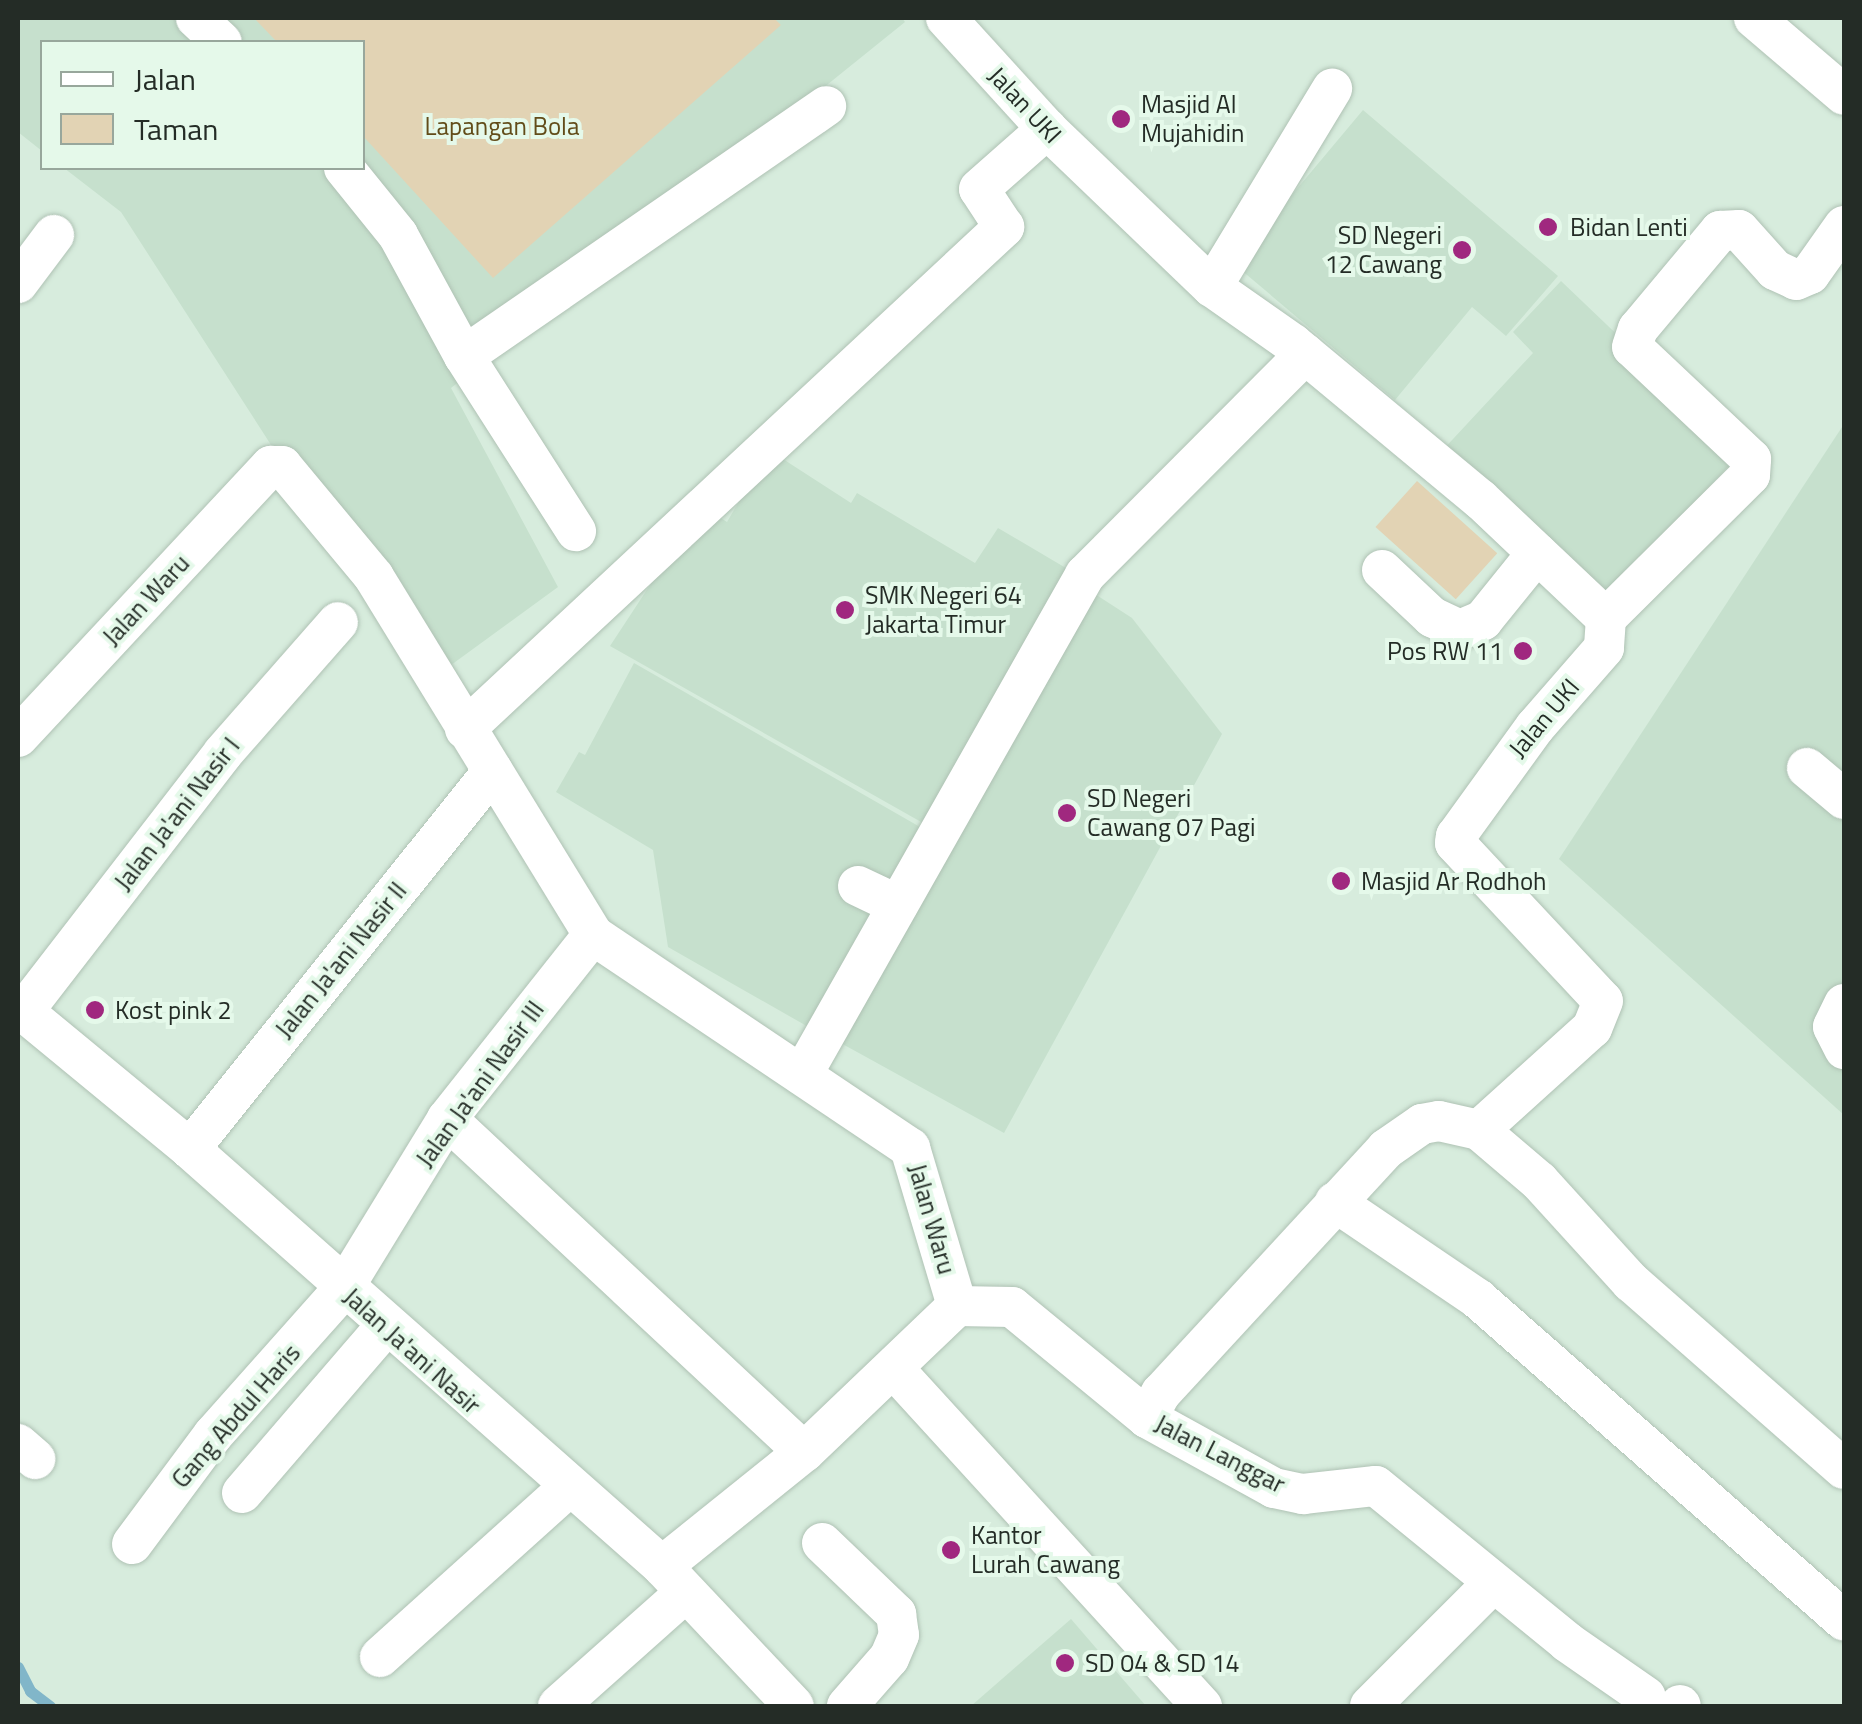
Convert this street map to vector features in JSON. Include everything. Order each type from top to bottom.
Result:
[{"type":"street","points":[[196,18],[220,40]]},
{"type":"street","name":"Jalan UKI","points":[[946,18],[1047,129],[1212,287],[1305,354],[1537,553],[1606,618],[1604,648],[1534,728],[1456,836],[1455,843],[1604,1001],[1592,1028],[1478,1130]]},
{"type":"street","points":[[1754,18],[1844,95]]},
{"type":"street","points":[[1212,287],[1332,89]]},
{"type":"street","points":[[464,356],[826,106]]},
{"type":"street","points":[[593,935],[465,730],[1004,227],[979,190],[1047,129]]},
{"type":"street","points":[[346,170],[398,235],[464,356],[576,531]]},
{"type":"street","points":[[1606,618],[1750,475],[1752,458],[1632,347],[1638,329],[1720,232],[1738,230],[1775,270],[1796,280],[1810,274],[1844,226]]},
{"type":"street","points":[[18,282],[54,235]]},
{"type":"street","points":[[802,1074],[1086,574],[1305,354]]},
{"type":"street","name":"Jalan Waru","points":[[18,735],[276,465],[374,578],[465,730]]},
{"type":"street","points":[[1382,570],[1432,617],[1470,629],[1537,553]]},
{"type":"street","name":"Jalan Ja'ani Nasir I","points":[[20,1010],[223,752],[338,622]]},
{"type":"street","points":[[1807,768],[1844,800]]},
{"type":"street","name":"Jalan Ja'ani Nasir II","points":[[190,1148],[492,771]]},
{"type":"street","points":[[858,886],[898,905]]},
{"type":"street","name":"Jalan Waru","points":[[558,1706],[674,1580],[957,1306],[910,1148],[593,935]]},
{"type":"street","name":"Jalan Ja'ani Nasir III","points":[[343,1290],[447,1119],[593,935]]},
{"type":"street","points":[[1844,1004],[1833,1027],[1844,1050]]},
{"type":"street","name":"Jalan Ja'ani Nasir","points":[[20,1010],[190,1148],[343,1290],[674,1580],[794,1706]]},
{"type":"street","points":[[447,1119],[804,1452]]},
{"type":"street","points":[[1146,1418],[1161,1394],[1335,1202],[1386,1149],[1422,1124],[1478,1130],[1538,1181],[1631,1282],[1844,1468]]},
{"type":"street","points":[[1335,1202],[1478,1300],[1844,1622]]},
{"type":"street","name":"Gang Abdul Haris","points":[[132,1544],[213,1435],[343,1290]]},
{"type":"street","name":"Jalan Langgar","points":[[957,1306],[1012,1307],[1146,1418],[1274,1488],[1303,1494],[1376,1486],[1493,1583],[1669,1703]]},
{"type":"street","points":[[242,1494],[385,1327]]},
{"type":"street","points":[[894,1369],[1202,1706]]},
{"type":"street","points":[[380,1657],[568,1488]]},
{"type":"street","points":[[822,1543],[896,1614],[900,1636],[890,1658],[848,1706]]},
{"type":"street","points":[[1370,1706],[1493,1583]]},
{"type":"shaded area","points":[[18,18],[902,18],[905,22],[451,388],[558,587],[425,684],[121,212],[67,170],[365,170],[365,40],[40,40],[40,149],[18,132]]},
{"type":"shaded area","points":[[1363,110],[1558,276],[1506,336],[1472,307],[1395,400],[1234,264]]},
{"type":"shaded area","points":[[1561,281],[1741,453],[1599,604],[1440,453],[1533,353],[1513,332]]},
{"type":"shaded area","points":[[1844,424],[1844,1115],[1559,859]]},
{"type":"shaded area","name":"SMK Negeri 64 Jakarta Timur","points":[[769,450],[851,503],[857,493],[975,563],[998,528],[1076,574],[930,827],[610,646],[702,506],[727,522]]},
{"type":"shaded area","name":"SD Negeri Cawang 07 Pagi","points":[[1081,585],[1132,618],[1222,734],[1004,1133],[828,1036]]},
{"type":"shaded area","points":[[634,663],[934,835],[819,1033],[668,947],[653,850],[556,792],[579,752],[585,755]]},
{"type":"shaded area","name":"SD 04 & SD 14","points":[[1071,1619],[1146,1706],[971,1706]]},
{"type":"green space","name":"Lapangan Bola","points":[[254,18],[774,18],[781,25],[493,278],[365,138],[365,40],[275,40]]},
{"type":"green space","points":[[1417,481],[1497,553],[1456,599],[1376,527]]},
{"type":"waterway","points":[[18,1667],[30,1691],[50,1706]]},
{"type":"place","name":"Masjid Al Mujahidin","points":[[1121,119]]},
{"type":"place","name":"Bidan Lenti","points":[[1548,227]]},
{"type":"place","name":"SD Negeri 12 Cawang","points":[[1462,250]]},
{"type":"place","name":"SMK Negeri 64 Jakarta Timur","points":[[845,610]]},
{"type":"place","name":"Pos RW 11","points":[[1523,651]]},
{"type":"place","name":"SD Negeri Cawang 07 Pagi","points":[[1067,813]]},
{"type":"place","name":"Masjid Ar Rodhoh","points":[[1341,881]]},
{"type":"place","name":"Kost pink 2","points":[[95,1010]]},
{"type":"place","name":"Kantor Lurah Cawang","points":[[951,1550]]},
{"type":"place","name":"SD 04 & SD 14","points":[[1065,1663]]}]
